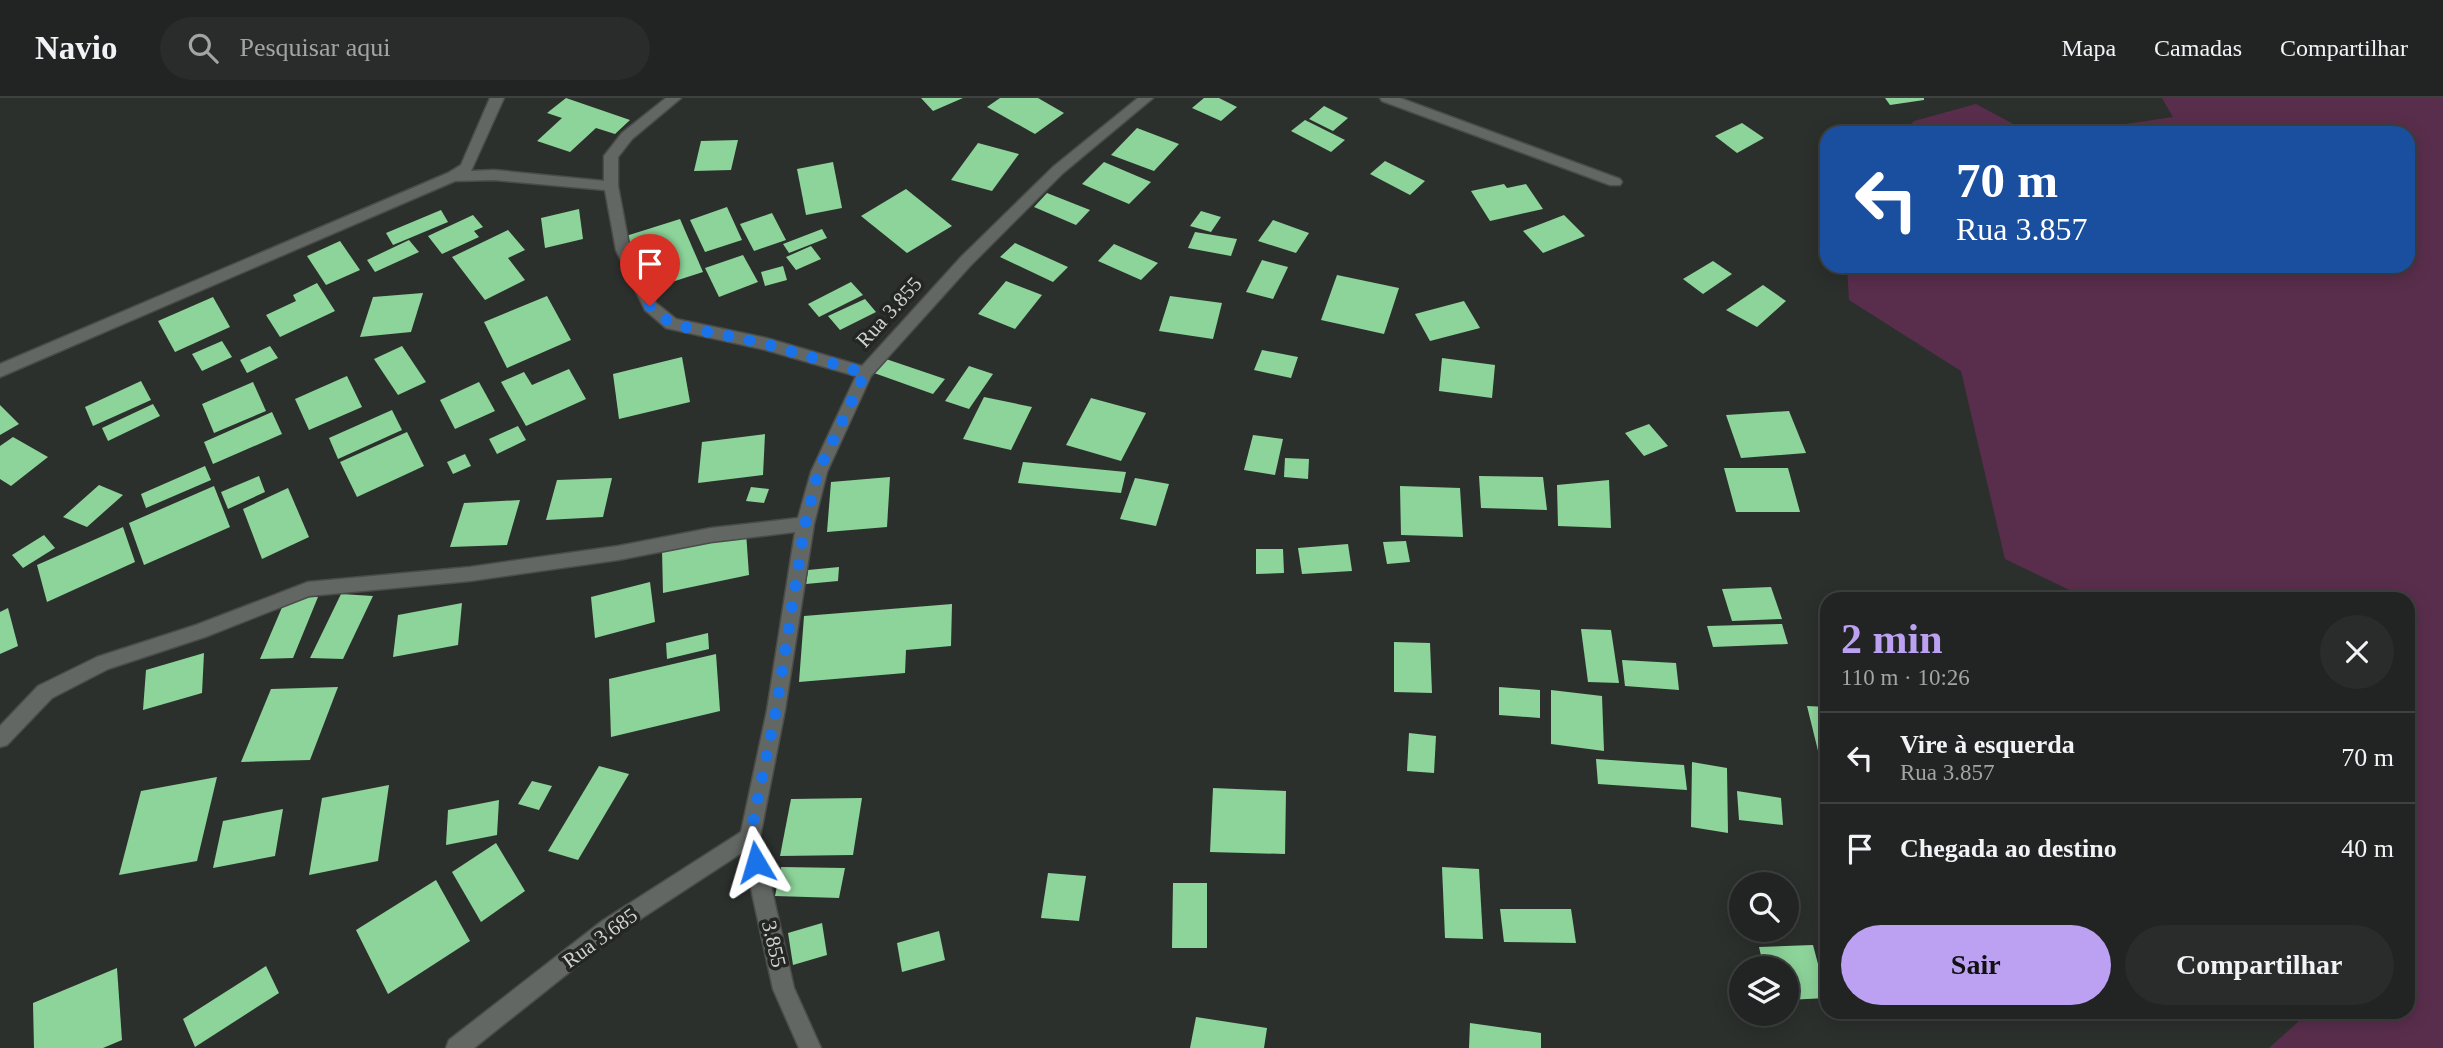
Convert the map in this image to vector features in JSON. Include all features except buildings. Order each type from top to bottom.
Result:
[{"type":"street","points":[[0,371],[453,176],[466,168],[497,98]]},
{"type":"street","points":[[674,98],[627,136],[611,156],[611,186],[623,250],[650,306],[671,324],[766,344],[865,373]]},
{"type":"street","name":"Rua 3.855","points":[[750,837],[776,710],[805,524],[818,472],[865,373],[966,261],[1058,170],[1146,98]]},
{"type":"street","points":[[1387,98],[1615,182]]},
{"type":"street","points":[[453,176],[494,175],[611,186]]},
{"type":"street","points":[[0,739],[46,692],[103,663],[199,632],[308,589],[470,574],[618,553],[711,535],[805,524]]},
{"type":"street","name":"Rua 3.685","points":[[457,1048],[609,928],[750,837]]},
{"type":"street","name":"3.855","points":[[750,837],[784,989],[810,1048]]},
{"type":"shaded area","points":[[2162,98],[2443,98],[2443,1048],[2269,1048],[2301,1019],[2415,1019],[2415,592],[2074,592],[2005,559],[1961,371],[1849,300],[1847,273],[2415,273],[2415,126],[2112,126],[2173,117]]},
{"type":"shaded area","points":[[1976,104],[2017,126],[1909,126],[1914,121]]},
{"type":"route","points":[[650,306],[671,324],[766,344],[865,373],[818,472],[805,524],[776,710],[750,837],[756,862]]}]
